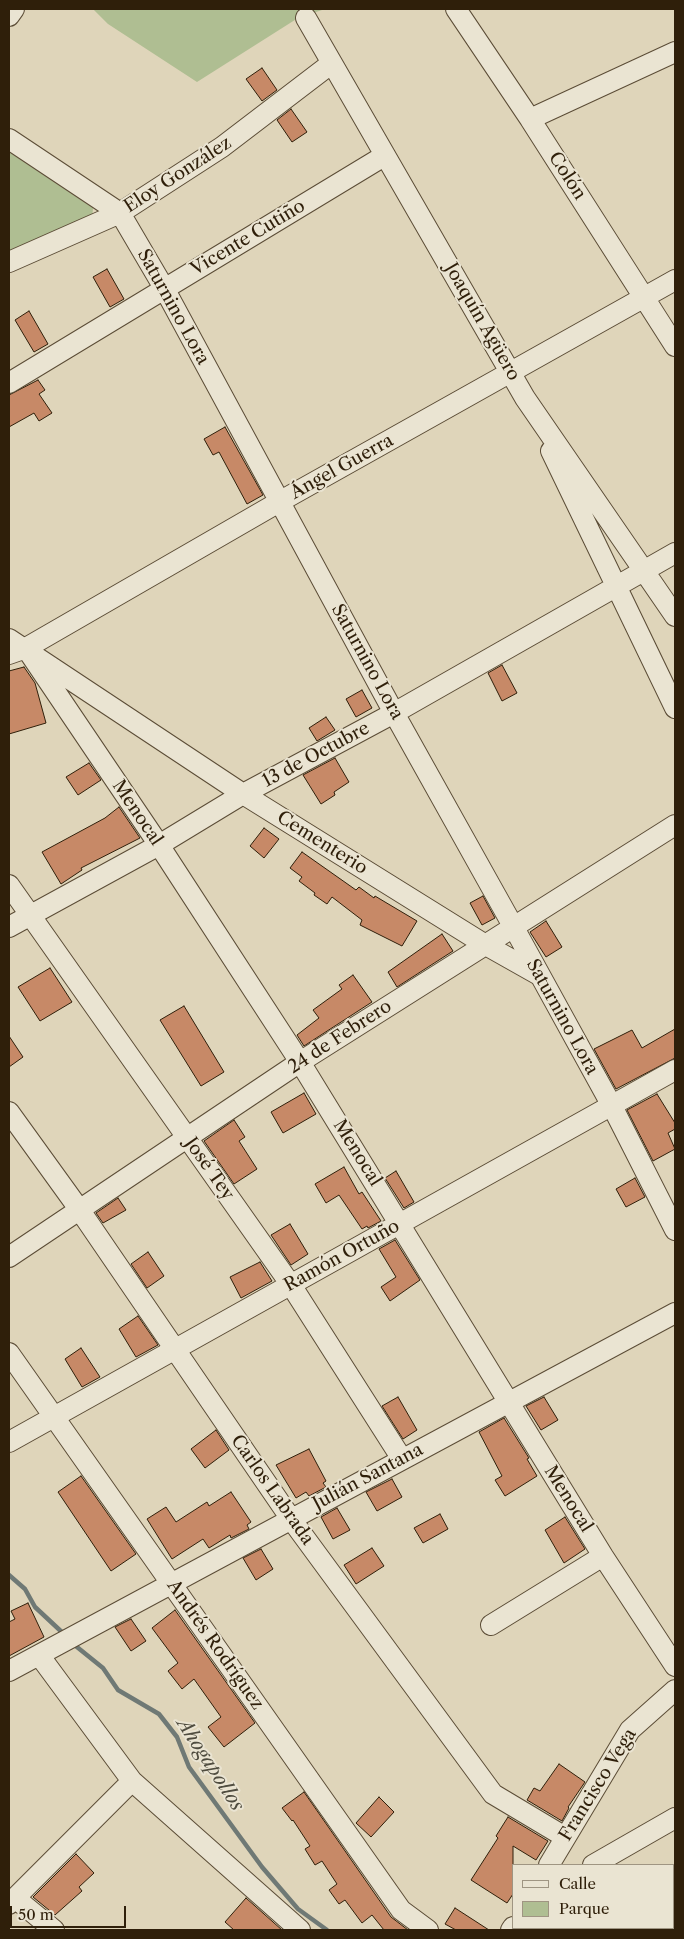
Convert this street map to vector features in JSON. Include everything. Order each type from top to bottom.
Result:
[{"type":"street","points":[[9,16],[14,9]]},
{"type":"street","name":"Colón","points":[[456,9],[530,119],[675,346]]},
{"type":"street","name":"Joaquín Agüero","points":[[306,18],[384,156],[512,372],[525,398],[675,616]]},
{"type":"street","points":[[530,119],[675,52]]},
{"type":"street","name":"Eloy González","points":[[9,262],[120,213],[222,147],[332,63]]},
{"type":"street","name":"Saturnino Lora","points":[[9,138],[120,213],[164,288],[394,713],[514,926],[612,1106],[675,1230]]},
{"type":"street","name":"Vicente Cutiño","points":[[9,383],[384,156]]},
{"type":"street","name":"Ángel Guerra","points":[[14,647],[279,502],[675,280]]},
{"type":"street","points":[[525,398],[675,708]]},
{"type":"street","name":"13 de Octubre","points":[[9,927],[159,846],[243,794],[394,713],[616,588],[675,552]]},
{"type":"street","name":"Cementerio","points":[[14,647],[243,794],[484,944],[539,975]]},
{"type":"street","name":"Menocal","points":[[14,647],[159,846],[300,1062],[603,1556],[675,1666]]},
{"type":"street","name":"24 de Febrero","points":[[9,1257],[300,1062],[675,825]]},
{"type":"street","name":"José Tey","points":[[9,885],[291,1285],[402,1459]]},
{"type":"street","name":"Ramón Ortuño","points":[[9,1442],[675,1070]]},
{"type":"street","name":"Carlos Labrada","points":[[9,1112],[176,1350],[291,1519],[493,1794],[564,1837]]},
{"type":"street","name":"Julián Santana","points":[[9,1671],[675,1313]]},
{"type":"street","name":"Andrés Rodríguez","points":[[9,1352],[401,1910],[428,1930]]},
{"type":"street","points":[[491,1625],[603,1556]]},
{"type":"street","points":[[39,1655],[132,1780],[300,1930]]},
{"type":"street","name":"Francisco Vega","points":[[550,1864],[630,1730],[675,1690]]},
{"type":"street","points":[[54,1930],[12,1901],[132,1780]]},
{"type":"street","points":[[595,1864],[675,1818]]},
{"type":"green space","points":[[93,9],[325,9],[298,18],[197,82],[108,24]]},
{"type":"green space","points":[[9,152],[93,208],[92,220],[9,254]]},
{"type":"building","points":[[262,68],[277,90],[262,101],[246,79]]},
{"type":"building","points":[[291,109],[307,132],[292,142],[277,120]]},
{"type":"building","points":[[107,269],[124,299],[110,307],[93,277]]},
{"type":"building","points":[[29,311],[48,344],[34,352],[15,320]]},
{"type":"building","points":[[38,380],[45,390],[39,394],[52,413],[39,421],[34,413],[9,427],[9,395]]},
{"type":"building","points":[[225,427],[263,495],[247,504],[219,452],[213,455],[204,439]]},
{"type":"building","points":[[502,665],[517,693],[502,701],[488,673]]},
{"type":"building","points":[[24,667],[35,683],[46,723],[9,734],[9,671]]},
{"type":"building","points":[[362,690],[372,708],[356,717],[346,699]]},
{"type":"building","points":[[326,717],[335,730],[317,741],[309,728]]},
{"type":"building","points":[[335,758],[349,782],[334,792],[335,795],[321,804],[303,775]]},
{"type":"building","points":[[89,763],[101,780],[78,795],[66,777]]},
{"type":"building","points":[[119,807],[140,838],[81,868],[82,870],[61,884],[42,852],[105,818]]},
{"type":"building","points":[[264,828],[279,839],[264,858],[250,846]]},
{"type":"building","points":[[302,852],[356,890],[359,887],[374,898],[375,896],[417,921],[402,946],[360,925],[362,920],[332,897],[327,904],[299,881],[302,877],[290,868]]},
{"type":"building","points":[[483,896],[495,918],[482,925],[470,903]]},
{"type":"building","points":[[546,921],[562,947],[546,957],[530,932]]},
{"type":"building","points":[[442,934],[453,951],[397,987],[388,972]]},
{"type":"building","points":[[50,968],[72,1002],[40,1021],[18,987]]},
{"type":"building","points":[[353,975],[372,1002],[304,1046],[297,1035],[319,1018],[313,1010],[342,989],[339,985]]},
{"type":"building","points":[[184,1006],[224,1072],[201,1086],[160,1020]]},
{"type":"building","points":[[675,1029],[675,1058],[616,1089],[594,1049],[632,1030],[642,1048]]},
{"type":"building","points":[[9,1036],[23,1057],[9,1067]]},
{"type":"building","points":[[304,1093],[316,1114],[283,1133],[271,1112]]},
{"type":"building","points":[[657,1094],[675,1123],[675,1129],[668,1133],[675,1149],[653,1161],[627,1110]]},
{"type":"building","points":[[234,1120],[245,1137],[239,1141],[257,1169],[234,1184],[204,1141]]},
{"type":"building","points":[[344,1167],[359,1194],[362,1192],[381,1221],[368,1228],[367,1226],[362,1229],[339,1195],[326,1203],[315,1184]]},
{"type":"building","points":[[396,1171],[414,1202],[404,1208],[385,1178]]},
{"type":"building","points":[[635,1178],[645,1197],[626,1207],[616,1189]]},
{"type":"building","points":[[118,1198],[126,1210],[103,1223],[96,1213]]},
{"type":"building","points":[[290,1224],[308,1254],[291,1265],[271,1235]]},
{"type":"building","points":[[395,1240],[420,1280],[390,1301],[381,1287],[396,1277],[379,1249]]},
{"type":"building","points":[[148,1252],[164,1276],[147,1288],[131,1264]]},
{"type":"building","points":[[260,1262],[272,1281],[241,1298],[230,1277]]},
{"type":"building","points":[[138,1316],[158,1345],[136,1357],[119,1329]]},
{"type":"building","points":[[81,1348],[100,1377],[82,1387],[65,1359]]},
{"type":"building","points":[[398,1397],[417,1430],[403,1439],[382,1406]]},
{"type":"building","points":[[544,1397],[558,1420],[541,1430],[526,1406]]},
{"type":"building","points":[[504,1418],[529,1458],[527,1459],[537,1476],[505,1496],[495,1480],[502,1476],[479,1432]]},
{"type":"building","points":[[216,1430],[229,1450],[205,1468],[191,1449]]},
{"type":"building","points":[[309,1449],[326,1481],[323,1483],[326,1487],[309,1496],[306,1492],[296,1498],[276,1465]]},
{"type":"building","points":[[81,1476],[136,1554],[111,1571],[58,1492]]},
{"type":"building","points":[[392,1479],[402,1497],[377,1511],[366,1492]]},
{"type":"building","points":[[231,1492],[251,1522],[247,1525],[249,1529],[231,1538],[230,1535],[209,1548],[203,1539],[172,1559],[147,1519],[166,1507],[176,1522],[207,1502],[209,1506]]},
{"type":"building","points":[[337,1508],[350,1530],[333,1539],[321,1517]]},
{"type":"building","points":[[440,1514],[448,1529],[423,1543],[414,1528]]},
{"type":"building","points":[[565,1517],[585,1549],[564,1563],[545,1530]]},
{"type":"building","points":[[372,1548],[384,1566],[356,1584],[344,1565]]},
{"type":"building","points":[[261,1549],[273,1569],[256,1580],[243,1558]]},
{"type":"building","points":[[28,1603],[44,1637],[9,1656],[9,1622],[15,1619],[11,1611]]},
{"type":"building","points":[[175,1610],[255,1723],[224,1747],[208,1727],[221,1717],[194,1679],[182,1689],[168,1671],[178,1663],[152,1628]]},
{"type":"building","points":[[131,1619],[146,1641],[131,1651],[115,1627]]},
{"type":"building","points":[[559,1764],[585,1782],[568,1807],[562,1821],[527,1800],[534,1788],[540,1791]]},
{"type":"building","points":[[304,1792],[391,1917],[408,1930],[384,1930],[372,1915],[362,1923],[345,1900],[339,1904],[329,1890],[337,1884],[322,1861],[315,1865],[305,1849],[310,1846],[293,1820],[282,1808]]},
{"type":"building","points":[[379,1797],[394,1812],[371,1837],[356,1823]]},
{"type":"building","points":[[508,1817],[548,1841],[536,1860],[513,1846],[512,1896],[507,1903],[471,1880],[498,1838],[496,1836]]},
{"type":"building","points":[[76,1854],[94,1873],[79,1887],[82,1891],[55,1915],[33,1897]]},
{"type":"building","points":[[246,1898],[282,1930],[234,1930],[225,1922]]},
{"type":"building","points":[[455,1908],[489,1930],[456,1930],[445,1924]]},
{"type":"waterway","name":"Ahogapollos","points":[[9,1575],[25,1589],[35,1607],[65,1635]]},
{"type":"waterway","name":"Ahogapollos","points":[[72,1643],[103,1668],[118,1690],[159,1714],[177,1737],[189,1767],[262,1867],[298,1909],[327,1930]]}]
